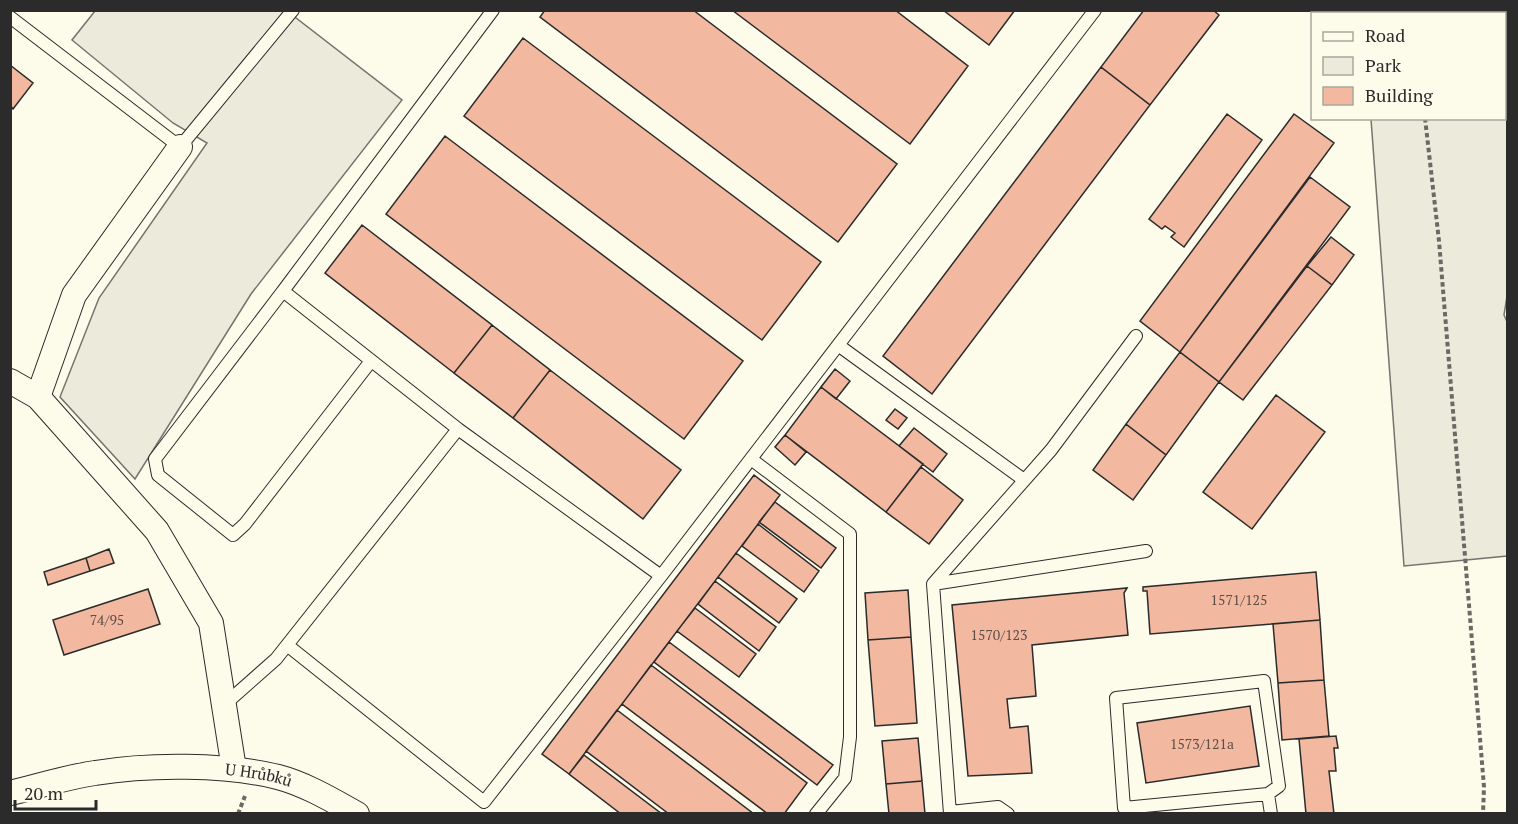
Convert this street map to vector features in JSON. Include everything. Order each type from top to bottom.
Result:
[{"type":"street","points":[[39,397],[74,295],[180,147]]},
{"type":"street","points":[[10,381],[39,397],[157,531],[211,622],[234,769]]},
{"type":"street","name":"U Hrůbků","points":[[10,793],[96,773],[173,768],[234,769],[280,778],[357,813]]},
{"type":"lane","points":[[10,17],[180,147],[293,10]]},
{"type":"lane","points":[[371,361],[245,524],[233,535],[158,475],[155,459],[493,10]]},
{"type":"lane","points":[[287,645],[484,802],[661,576],[1095,10]]},
{"type":"lane","points":[[283,291],[458,429],[661,576]]},
{"type":"lane","points":[[1008,813],[998,807],[950,813],[933,584],[1051,450],[1136,336]]},
{"type":"lane","points":[[838,345],[1024,480]]},
{"type":"lane","points":[[224,705],[276,659],[458,429]]},
{"type":"lane","points":[[751,459],[850,534],[850,737],[845,778],[816,813]]},
{"type":"lane","points":[[933,584],[1146,551]]},
{"type":"lane","points":[[1264,681],[1279,786],[1269,794],[1124,808],[1116,698],[1264,681]]},
{"type":"lane","points":[[1269,794],[1271,813]]},
{"type":"path","points":[[1425,120],[1484,787],[1483,813]]},
{"type":"green space","points":[[95,11],[287,11],[402,100],[251,294],[135,479],[60,397],[99,298],[207,143],[173,123],[72,40]]},
{"type":"green space","points":[[1507,11],[1508,290],[1504,315],[1508,324],[1507,556],[1404,566],[1371,120],[1506,120],[1506,12],[1364,12]]},
{"type":"building","points":[[545,10],[693,10],[897,164],[838,242],[540,17]]},
{"type":"building","points":[[732,10],[895,10],[968,66],[910,144]]},
{"type":"building","points":[[943,10],[1015,10],[989,45]]},
{"type":"building","points":[[1144,10],[1213,10],[1219,15],[1150,105],[1101,67]]},
{"type":"building","points":[[523,38],[821,262],[762,340],[464,116]]},
{"type":"building","points":[[10,65],[33,83],[13,109],[10,105]]},
{"type":"building","points":[[1101,67],[1150,105],[932,394],[883,356]]},
{"type":"building","points":[[1227,114],[1262,140],[1184,247],[1171,237],[1175,233],[1165,226],[1162,229],[1149,219]]},
{"type":"building","points":[[1294,114],[1334,143],[1180,352],[1140,321]]},
{"type":"building","points":[[445,136],[743,361],[684,439],[386,214]]},
{"type":"building","points":[[1310,177],[1350,207],[1219,382],[1180,352]]},
{"type":"building","points":[[362,225],[492,325],[454,373],[325,273]]},
{"type":"building","points":[[1331,237],[1354,255],[1332,285],[1307,266]]},
{"type":"building","points":[[1307,266],[1332,285],[1243,400],[1219,382]]},
{"type":"building","points":[[492,325],[550,370],[513,418],[454,373]]},
{"type":"building","points":[[1180,352],[1219,382],[1166,455],[1126,424]]},
{"type":"building","points":[[835,369],[850,381],[836,399],[821,387]]},
{"type":"building","points":[[550,370],[681,470],[643,519],[513,418]]},
{"type":"building","points":[[821,387],[923,464],[886,512],[785,435]]},
{"type":"building","points":[[1276,395],[1325,432],[1252,529],[1203,492]]},
{"type":"building","points":[[895,409],[907,418],[898,429],[886,420]]},
{"type":"building","points":[[1126,424],[1166,455],[1133,500],[1093,470]]},
{"type":"building","points":[[914,428],[947,454],[933,472],[899,446]]},
{"type":"building","points":[[785,435],[806,452],[795,465],[775,447]]},
{"type":"building","points":[[921,467],[963,500],[929,544],[886,512]]},
{"type":"building","points":[[754,475],[780,495],[569,774],[542,754]]},
{"type":"building","points":[[775,502],[836,548],[821,568],[759,522]]},
{"type":"building","points":[[758,524],[819,571],[804,592],[742,546]]},
{"type":"building","points":[[109,549],[114,563],[90,571],[86,558]]},
{"type":"building","points":[[736,553],[797,599],[779,623],[718,577]]},
{"type":"building","points":[[86,558],[90,571],[48,585],[44,572]]},
{"type":"building","points":[[1316,572],[1320,620],[1150,634],[1147,591],[1143,591],[1143,587]]},
{"type":"building","points":[[715,581],[776,627],[759,651],[698,604]]},
{"type":"building","points":[[1127,588],[1124,593],[1128,635],[1032,645],[1036,696],[1007,699],[1010,728],[1028,726],[1032,773],[968,776],[952,605]]},
{"type":"building","points":[[148,589],[160,624],[64,655],[53,620]]},
{"type":"building","points":[[908,590],[911,637],[868,640],[865,593]]},
{"type":"building","points":[[695,608],[756,654],[739,677],[677,631]]},
{"type":"building","points":[[1320,620],[1324,680],[1278,683],[1273,624]]},
{"type":"building","points":[[911,637],[917,723],[875,726],[868,640]]},
{"type":"building","points":[[669,642],[833,765],[817,785],[654,662]]},
{"type":"building","points":[[651,665],[807,783],[784,814],[768,814],[622,704]]},
{"type":"building","points":[[1324,680],[1329,736],[1282,740],[1278,683]]},
{"type":"building","points":[[1250,706],[1259,766],[1146,783],[1137,723]]},
{"type":"building","points":[[617,710],[754,814],[669,814],[586,751]]},
{"type":"building","points":[[1336,736],[1338,748],[1334,748],[1336,771],[1329,771],[1334,814],[1306,814],[1299,739]]},
{"type":"building","points":[[918,738],[922,781],[886,784],[882,741]]},
{"type":"building","points":[[584,755],[662,814],[621,814],[569,774]]},
{"type":"building","points":[[922,781],[925,814],[889,814],[886,784]]}]
